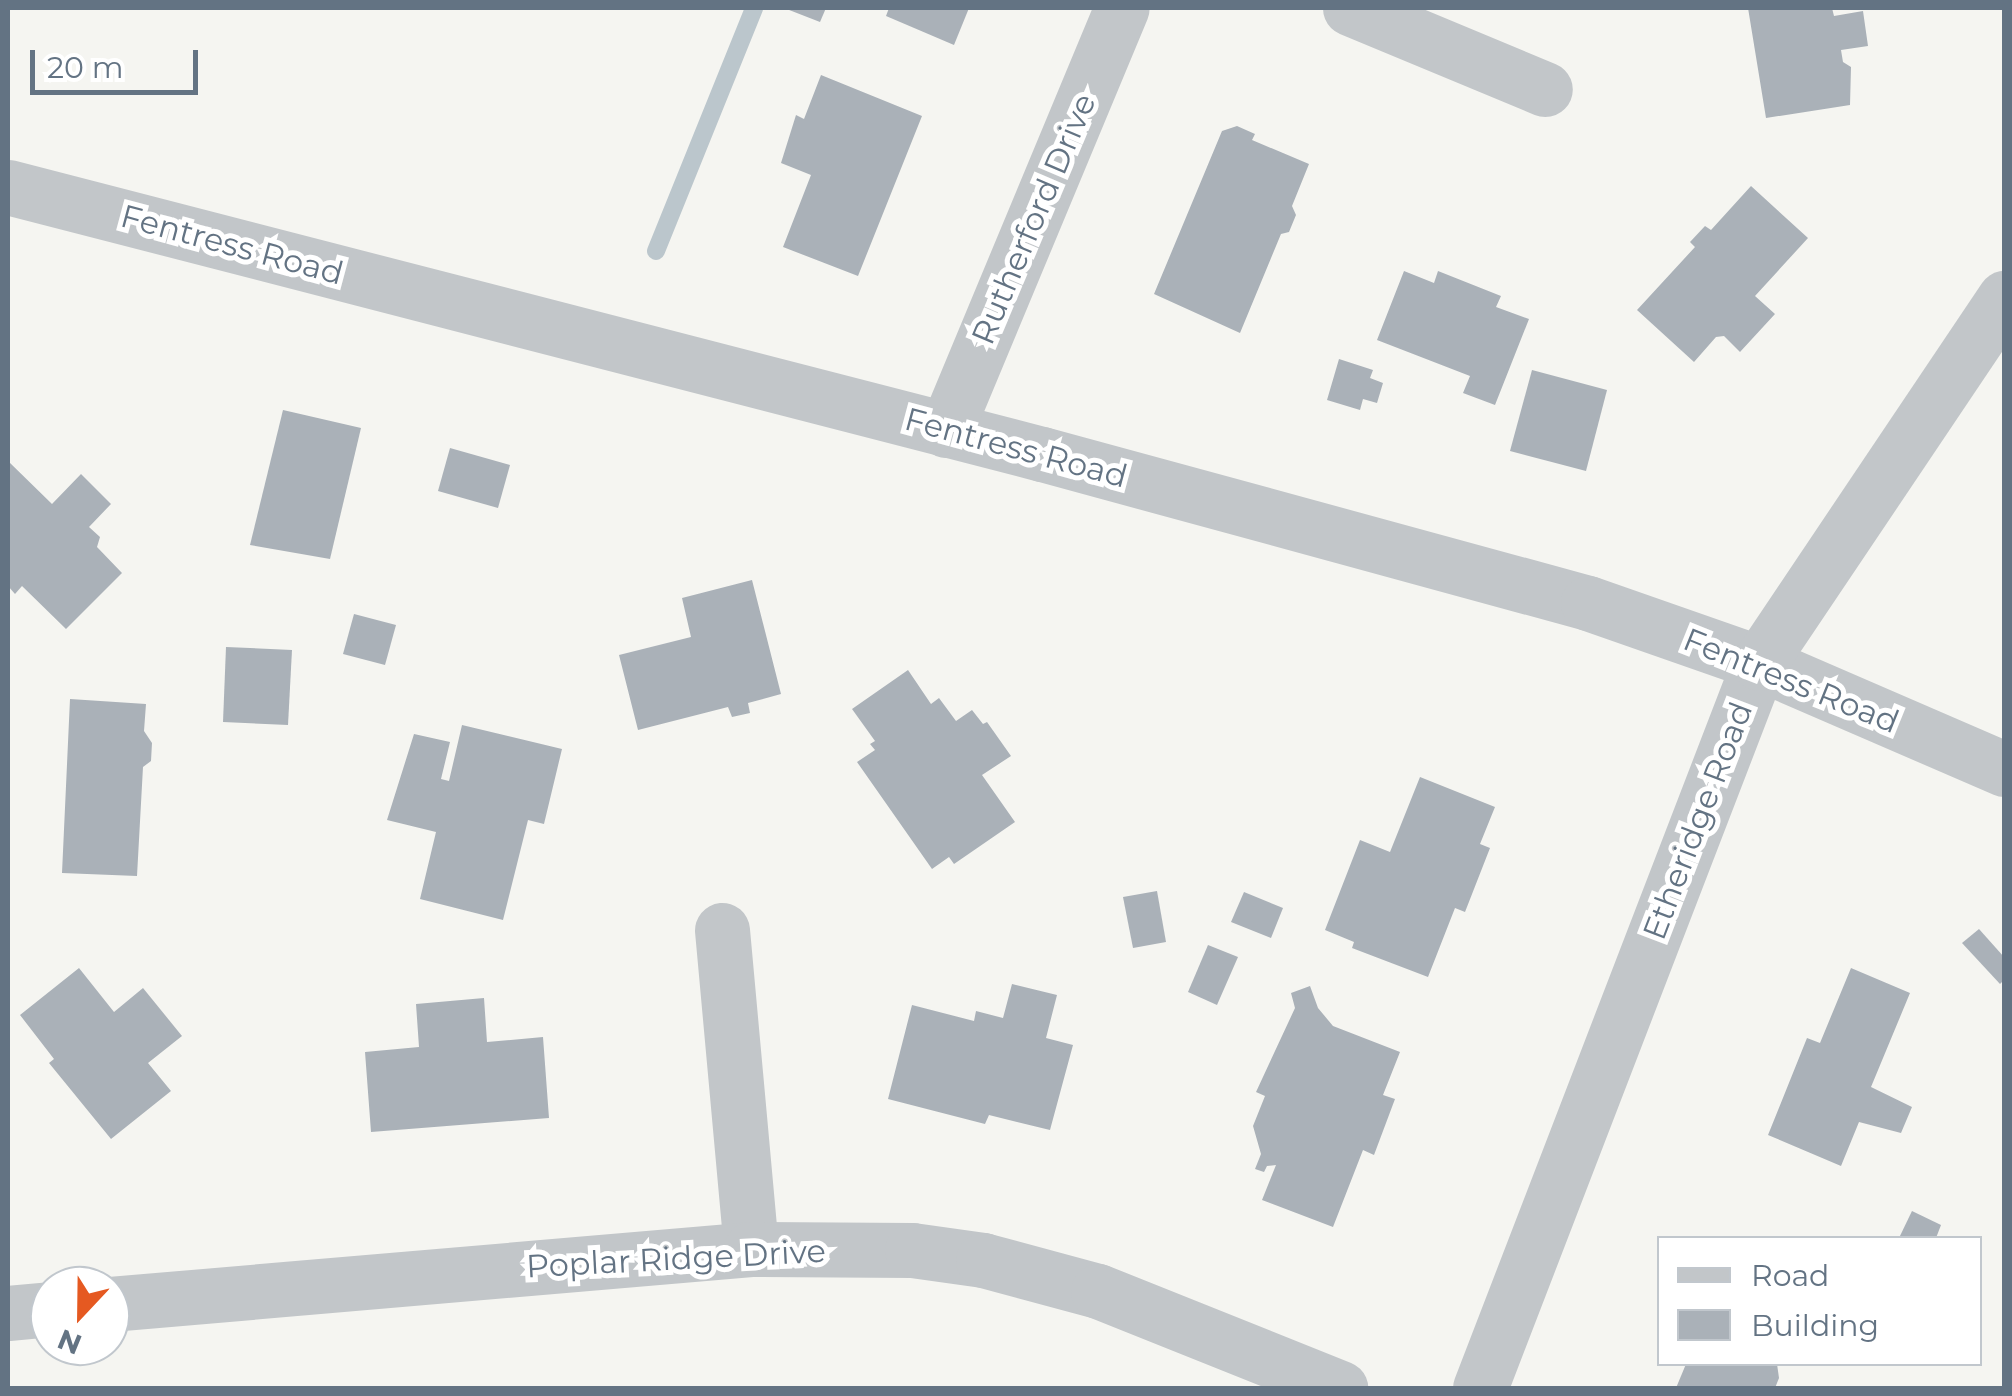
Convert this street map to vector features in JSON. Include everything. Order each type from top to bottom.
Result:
[{"type":"street","name":"Rutherford Drive","points":[[946,430],[1122,8]]},
{"type":"street","points":[[1350,8],[1546,88]]},
{"type":"street","name":"Fentress Road","points":[[8,187],[946,430],[1588,603],[1759,663],[2004,770]]},
{"type":"street","name":"Etheridge Road","points":[[1480,1388],[1759,663],[2004,298]]},
{"type":"street","points":[[722,930],[751,1248]]},
{"type":"street","name":"Poplar Ridge Drive","points":[[130,1302],[751,1248],[912,1250],[1041,1273],[1098,1291],[1340,1388]]},
{"type":"building","points":[[784,8],[826,8],[820,22]]},
{"type":"building","points":[[889,8],[969,8],[954,45],[886,16]]},
{"type":"building","points":[[1748,8],[1832,8],[1834,16],[1863,11],[1868,46],[1841,50],[1843,62],[1851,67],[1850,105],[1766,118]]},
{"type":"building","points":[[821,75],[922,116],[858,276],[783,247],[811,175],[781,163],[796,115],[804,119]]},
{"type":"building","points":[[1237,126],[1255,134],[1252,140],[1309,164],[1292,206],[1296,215],[1289,232],[1281,234],[1240,333],[1154,294],[1222,131]]},
{"type":"building","points":[[1751,186],[1808,238],[1755,296],[1775,314],[1740,352],[1724,336],[1716,337],[1694,362],[1637,310],[1695,247],[1690,242],[1705,226],[1711,230]]},
{"type":"building","points":[[1404,271],[1434,283],[1438,271],[1501,296],[1496,307],[1529,319],[1495,405],[1463,393],[1470,376],[1377,340]]},
{"type":"building","points":[[1339,359],[1373,370],[1370,378],[1383,383],[1377,403],[1363,399],[1360,410],[1327,400]]},
{"type":"building","points":[[1532,370],[1607,390],[1586,471],[1510,451]]},
{"type":"building","points":[[283,410],[361,428],[330,559],[250,545]]},
{"type":"building","points":[[450,448],[510,465],[498,508],[438,491]]},
{"type":"building","points":[[8,461],[52,504],[81,474],[111,504],[89,527],[100,537],[97,547],[122,573],[66,629],[22,586],[15,594],[8,586]]},
{"type":"building","points":[[752,580],[781,694],[748,703],[750,713],[732,717],[728,707],[638,730],[619,655],[691,637],[682,598]]},
{"type":"building","points":[[354,614],[396,625],[385,665],[343,654]]},
{"type":"building","points":[[226,647],[292,650],[288,725],[223,722]]},
{"type":"building","points":[[908,670],[931,704],[939,698],[956,721],[972,710],[983,724],[987,722],[1011,756],[982,775],[1015,822],[954,864],[949,857],[932,869],[857,762],[875,750],[870,744],[875,741],[852,709]]},
{"type":"building","points":[[70,699],[146,704],[144,731],[152,743],[151,761],[143,767],[137,876],[62,873]]},
{"type":"building","points":[[462,725],[562,749],[544,824],[528,820],[503,920],[420,899],[436,832],[387,820],[414,734],[450,742],[441,779],[449,781]]},
{"type":"building","points":[[1420,777],[1495,807],[1480,844],[1490,848],[1465,912],[1455,908],[1428,977],[1352,948],[1354,942],[1325,930],[1360,840],[1390,852]]},
{"type":"building","points":[[1157,891],[1166,942],[1133,948],[1123,897]]},
{"type":"building","points":[[1244,892],[1283,908],[1271,938],[1231,922]]},
{"type":"building","points":[[1979,929],[2004,957],[2004,980],[2000,984],[1962,943]]},
{"type":"building","points":[[1208,945],[1238,957],[1217,1005],[1188,992]]},
{"type":"building","points":[[79,968],[114,1012],[143,988],[182,1036],[148,1063],[171,1091],[111,1139],[49,1063],[54,1059],[20,1015]]},
{"type":"building","points":[[1851,968],[1910,993],[1871,1087],[1912,1107],[1901,1133],[1859,1122],[1841,1166],[1768,1135],[1807,1038],[1820,1043]]},
{"type":"building","points":[[1012,984],[1057,995],[1046,1038],[1073,1045],[1050,1130],[989,1115],[985,1124],[888,1099],[912,1005],[974,1021],[976,1011],[1003,1018]]},
{"type":"building","points":[[1310,986],[1318,1008],[1333,1026],[1400,1052],[1383,1095],[1395,1099],[1374,1155],[1363,1150],[1333,1227],[1262,1200],[1276,1165],[1267,1166],[1264,1172],[1255,1169],[1261,1154],[1253,1126],[1265,1096],[1256,1092],[1295,1008],[1291,993]]},
{"type":"building","points":[[484,998],[487,1042],[543,1037],[549,1118],[371,1132],[365,1052],[419,1047],[416,1004]]},
{"type":"building","points":[[1912,1211],[1941,1225],[1937,1236],[1900,1236]]},
{"type":"building","points":[[1685,1366],[1777,1366],[1775,1388],[1676,1388]]},
{"type":"waterway","points":[[656,251],[754,8]]}]
